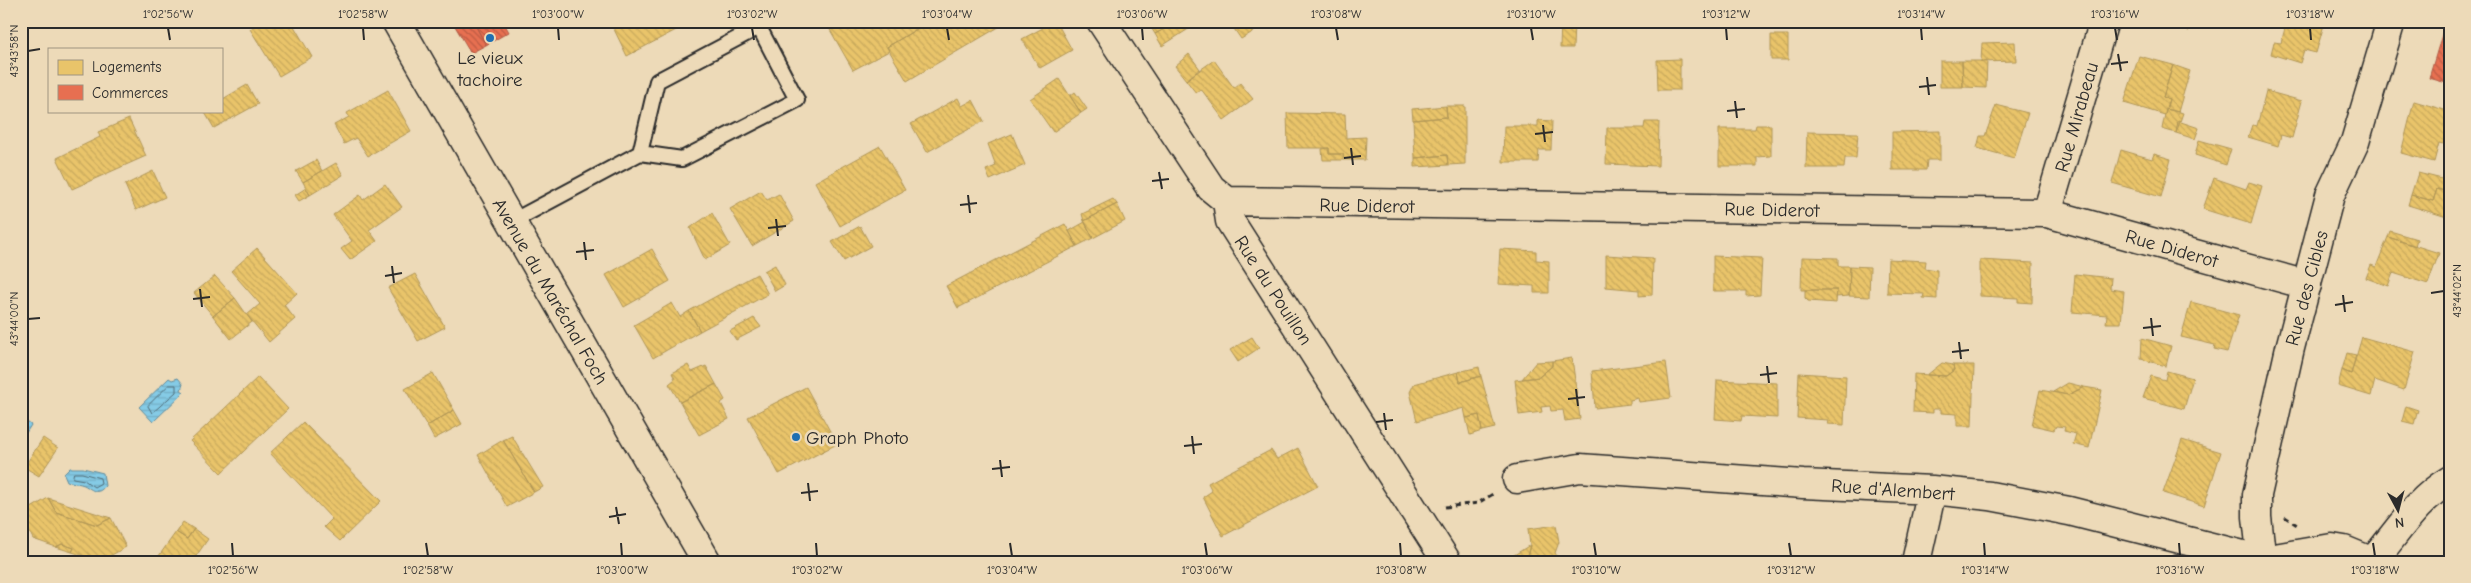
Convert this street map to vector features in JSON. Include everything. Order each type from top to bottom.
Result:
[{"type":"street","name":"Avenue du Maréchal Foch","points":[[396,21],[706,562]]},
{"type":"street","points":[[1101,21],[1211,188],[1227,202]]},
{"type":"street","name":"Rue Mirabeau","points":[[2048,213],[2104,21]]},
{"type":"street","name":"Rue des Cibles","points":[[2263,561],[2257,517],[2257,496],[2290,348],[2330,194],[2354,142],[2391,21]]},
{"type":"street","name":"Rue Diderot","points":[[1227,202],[2048,213],[2306,285]]},
{"type":"street","name":"Rue du Pouillon","points":[[1227,202],[1230,222],[1448,562]]},
{"type":"street","name":"Rue d'Alembert","points":[[1517,479],[1580,468],[1932,490],[1990,496],[2069,511],[2263,561]]},
{"type":"street","points":[[2263,561],[2332,548],[2344,550],[2372,562],[2404,520],[2439,486],[2450,480]]},
{"type":"street","points":[[1916,562],[1932,490]]},
{"type":"lane","points":[[511,222],[640,153],[682,159],[797,100],[759,27],[657,81],[640,153]]},
{"type":"path","points":[[1416,511],[1478,503],[1517,479]]},
{"type":"path","points":[[2283,516],[2298,526],[2306,526]]},
{"type":"water","points":[[169,378],[172,380],[178,378],[183,384],[181,390],[184,392],[153,422],[139,407]]},
{"type":"water","points":[[21,418],[31,425],[22,439],[21,439]]},
{"type":"water","points":[[70,468],[83,468],[103,473],[105,486],[100,491],[95,491],[84,485],[67,481],[64,474]]},
{"type":"building: Logements","points":[[264,21],[291,21],[312,57],[279,76],[250,29]]},
{"type":"building: Logements","points":[[610,21],[693,21],[627,56]]},
{"type":"building: Logements","points":[[825,21],[930,21],[887,47],[889,51],[853,70]]},
{"type":"building: Logements","points":[[930,21],[1009,21],[907,81],[887,47]]},
{"type":"building: Logements","points":[[1056,21],[1072,50],[1040,68],[1022,39]]},
{"type":"building: Logements","points":[[1147,21],[1159,21],[1164,29],[1155,34]]},
{"type":"building: Logements","points":[[1159,21],[1201,21],[1162,46],[1155,34],[1164,29]]},
{"type":"building: Logements","points":[[1232,21],[1250,21],[1256,30],[1241,39],[1230,23]]},
{"type":"building: Logements","points":[[1250,21],[1259,21],[1259,23],[1254,27]]},
{"type":"building: Logements","points":[[2160,21],[2192,21],[2189,31],[2160,23]]},
{"type":"building: Logements","points":[[2287,21],[2325,21],[2316,53],[2304,50],[2300,63],[2271,54],[2274,42],[2281,43]]},
{"type":"building: Logements","points":[[1561,22],[1574,23],[1573,48],[1560,48]]},
{"type":"building: Logements","points":[[1771,35],[1788,35],[1788,60],[1771,60]]},
{"type":"building: Logements","points":[[2015,42],[2016,61],[1981,62],[1982,43]]},
{"type":"building: Logements","points":[[1189,54],[1200,69],[1186,80],[1175,66]]},
{"type":"building: Logements","points":[[2139,56],[2173,65],[2163,97],[2169,99],[2165,115],[2124,103]]},
{"type":"building: Logements","points":[[1680,59],[1680,90],[1658,90],[1657,60]]},
{"type":"building: Logements","points":[[1214,60],[1234,88],[1240,83],[1253,99],[1224,120],[1201,89],[1196,93],[1186,80]]},
{"type":"building: Logements","points":[[1940,61],[1962,61],[1963,87],[1940,87]]},
{"type":"building: Logements","points":[[1962,61],[1987,61],[1986,88],[1963,87]]},
{"type":"building: Logements","points":[[2173,65],[2190,71],[2178,112],[2166,109],[2169,99],[2163,97]]},
{"type":"building: Logements","points":[[1059,79],[1081,113],[1053,132],[1030,99]]},
{"type":"building: Logements","points":[[247,85],[258,104],[214,128],[205,112],[222,112],[222,99]]},
{"type":"building: Logements","points":[[388,90],[411,131],[368,156],[356,138],[344,144],[334,125],[349,117],[347,113]]},
{"type":"building: Logements","points":[[2266,91],[2302,101],[2292,138],[2281,135],[2278,146],[2248,137],[2252,125],[2257,126]]},
{"type":"building: Logements","points":[[1075,92],[1087,109],[1081,113],[1070,96]]},
{"type":"building: Logements","points":[[958,98],[962,106],[973,100],[984,121],[927,152],[911,124]]},
{"type":"building: Logements","points":[[2414,101],[2448,111],[2444,125],[2448,126],[2443,144],[2439,143],[2434,162],[2401,153]]},
{"type":"building: Logements","points":[[1996,105],[2028,113],[2014,158],[1977,148],[1980,136],[1985,136]]},
{"type":"building: Logements","points":[[1446,106],[1465,106],[1465,164],[1448,165],[1447,155],[1415,158],[1413,120],[1447,117]]},
{"type":"building: Logements","points":[[1446,106],[1447,117],[1413,120],[1412,109]]},
{"type":"building: Logements","points":[[2166,109],[2183,113],[2176,133],[2162,129]]},
{"type":"building: Logements","points":[[1287,113],[1345,114],[1346,138],[1366,137],[1365,160],[1344,160],[1343,154],[1329,154],[1329,148],[1288,148]]},
{"type":"building: Logements","points":[[129,119],[146,156],[72,189],[57,158],[100,137],[98,132]]},
{"type":"building: Logements","points":[[1538,120],[1552,121],[1551,150],[1539,150],[1538,162],[1503,162],[1504,126],[1538,126]]},
{"type":"building: Logements","points":[[2178,121],[2199,128],[2195,139],[2176,133]]},
{"type":"building: Logements","points":[[1645,122],[1659,122],[1658,166],[1606,164],[1607,128],[1644,128]]},
{"type":"building: Logements","points":[[1756,125],[1771,125],[1771,156],[1757,157],[1757,166],[1719,166],[1719,129],[1755,129]]},
{"type":"building: Logements","points":[[1940,131],[1940,160],[1927,160],[1926,170],[1892,170],[1892,132]]},
{"type":"building: Logements","points":[[1807,132],[1858,133],[1856,158],[1845,158],[1844,168],[1806,168]]},
{"type":"building: Logements","points":[[1012,134],[1025,165],[990,180],[986,170],[996,166],[988,144]]},
{"type":"building: Logements","points":[[2199,140],[2231,149],[2226,165],[2195,155]]},
{"type":"building: Logements","points":[[880,146],[905,190],[840,226],[815,182]]},
{"type":"building: Logements","points":[[1329,148],[1329,154],[1343,154],[1344,160],[1323,160],[1322,149]]},
{"type":"building: Logements","points":[[2121,150],[2152,159],[2154,154],[2171,159],[2161,197],[2112,183]]},
{"type":"building: Logements","points":[[1447,155],[1448,165],[1415,167],[1415,158]]},
{"type":"building: Logements","points":[[316,160],[322,171],[303,182],[296,171]]},
{"type":"building: Logements","points":[[336,163],[343,175],[310,195],[303,182]]},
{"type":"building: Logements","points":[[153,171],[165,197],[136,210],[125,185]]},
{"type":"building: Logements","points":[[2418,173],[2450,181],[2449,192],[2437,189],[2433,201],[2411,195]]},
{"type":"building: Logements","points":[[2214,178],[2246,189],[2249,182],[2262,186],[2251,224],[2203,209]]},
{"type":"building: Logements","points":[[385,184],[402,207],[369,230],[377,241],[350,260],[341,249],[352,241],[333,215],[360,195],[363,200]]},
{"type":"building: Logements","points":[[2450,187],[2450,218],[2408,205],[2411,195],[2433,201],[2437,189],[2449,192]]},
{"type":"building: Logements","points":[[306,188],[310,195],[299,201],[295,195]]},
{"type":"building: Logements","points":[[761,191],[767,200],[779,194],[794,221],[752,246],[730,209]]},
{"type":"building: Logements","points":[[1113,199],[1117,204],[1084,221],[1082,214]]},
{"type":"building: Logements","points":[[1117,204],[1125,221],[1093,238],[1084,221]]},
{"type":"building: Logements","points":[[712,213],[730,245],[705,260],[690,228]]},
{"type":"building: Logements","points":[[1085,222],[1093,238],[1077,246],[1069,231]]},
{"type":"building: Logements","points":[[1065,224],[1077,246],[958,308],[946,286]]},
{"type":"building: Logements","points":[[860,226],[871,246],[844,261],[832,242]]},
{"type":"building: Logements","points":[[2390,231],[2417,239],[2415,246],[2388,237]]},
{"type":"building: Logements","points":[[2388,237],[2439,253],[2428,284],[2393,273],[2388,286],[2366,278],[2371,265],[2376,267]]},
{"type":"building: Logements","points":[[257,248],[297,293],[284,305],[295,319],[269,342],[247,315],[260,304],[231,271]]},
{"type":"building: Logements","points":[[652,249],[670,281],[624,307],[606,275]]},
{"type":"building: Logements","points":[[1500,249],[1536,251],[1536,260],[1549,261],[1549,293],[1534,293],[1534,286],[1498,284]]},
{"type":"building: Logements","points":[[1606,255],[1653,258],[1652,295],[1639,296],[1639,290],[1606,287]]},
{"type":"building: Logements","points":[[1713,256],[1762,258],[1760,295],[1746,296],[1746,291],[1713,291]]},
{"type":"building: Logements","points":[[1802,257],[1838,258],[1838,266],[1850,266],[1849,296],[1836,297],[1837,290],[1801,290]]},
{"type":"building: Logements","points":[[1888,259],[1926,261],[1925,268],[1937,270],[1937,299],[1923,298],[1924,294],[1887,293]]},
{"type":"building: Logements","points":[[1980,260],[2033,263],[2032,303],[2018,302],[2018,298],[1980,296]]},
{"type":"building: Logements","points":[[775,265],[785,285],[775,291],[764,271]]},
{"type":"building: Logements","points":[[1850,266],[1870,267],[1869,297],[1849,296]]},
{"type":"building: Logements","points":[[415,274],[445,327],[418,341],[388,288]]},
{"type":"building: Logements","points":[[757,274],[768,294],[700,331],[689,311]]},
{"type":"building: Logements","points":[[2075,274],[2111,278],[2110,289],[2124,291],[2121,323],[2106,323],[2107,315],[2072,312]]},
{"type":"building: Logements","points":[[215,276],[235,298],[213,316],[194,293]]},
{"type":"building: Logements","points":[[1805,290],[1837,290],[1836,303],[1808,301],[1805,298]]},
{"type":"building: Logements","points":[[235,298],[252,322],[231,339],[213,316]]},
{"type":"building: Logements","points":[[2191,302],[2239,315],[2227,352],[2214,349],[2215,345],[2181,337]]},
{"type":"building: Logements","points":[[672,303],[680,317],[689,311],[700,331],[653,358],[634,325]]},
{"type":"building: Logements","points":[[754,318],[761,327],[736,340],[730,331]]},
{"type":"building: Logements","points":[[1252,337],[1259,348],[1238,362],[1230,350]]},
{"type":"building: Logements","points":[[2362,337],[2415,352],[2404,390],[2375,380],[2371,396],[2338,386],[2342,370],[2351,374]]},
{"type":"building: Logements","points":[[2142,338],[2171,346],[2166,366],[2141,359]]},
{"type":"building: Logements","points":[[2347,353],[2356,355],[2351,374],[2342,370]]},
{"type":"building: Logements","points":[[1572,358],[1580,419],[1565,421],[1563,410],[1551,411],[1550,406],[1541,407],[1542,412],[1519,415],[1515,380],[1539,377],[1552,366],[1552,361]]},
{"type":"building: Logements","points":[[1552,361],[1552,366],[1539,377],[1522,379],[1536,362]]},
{"type":"building: Logements","points":[[1666,362],[1671,398],[1639,402],[1638,398],[1630,400],[1630,404],[1595,408],[1592,371]]},
{"type":"building: Logements","points":[[1942,363],[1953,365],[1954,370],[1946,376],[1927,375]]},
{"type":"building: Logements","points":[[688,365],[692,372],[706,366],[716,384],[680,402],[669,384],[675,379],[672,373]]},
{"type":"building: Logements","points":[[1953,365],[1974,365],[1972,426],[1957,426],[1957,414],[1941,413],[1941,409],[1933,409],[1933,413],[1913,412],[1914,374],[1946,376],[1954,370]]},
{"type":"building: Logements","points":[[1479,367],[1481,376],[1460,382],[1458,372]]},
{"type":"building: Logements","points":[[2167,371],[2193,378],[2184,409],[2143,398],[2151,376],[2165,380]]},
{"type":"building: Logements","points":[[1458,372],[1460,382],[1481,376],[1495,428],[1482,431],[1479,415],[1466,418],[1464,408],[1417,421],[1410,392],[1414,384]]},
{"type":"building: Logements","points":[[433,373],[454,410],[427,426],[405,389]]},
{"type":"building: Logements","points":[[1799,373],[1846,376],[1844,425],[1827,424],[1828,420],[1797,418]]},
{"type":"building: Logements","points":[[258,377],[288,409],[221,473],[190,441]]},
{"type":"building: Logements","points":[[1717,380],[1777,383],[1777,418],[1742,416],[1741,421],[1715,419]]},
{"type":"building: Logements","points":[[2068,383],[2084,387],[2068,395],[2053,392]]},
{"type":"building: Logements","points":[[716,384],[725,400],[721,403],[729,419],[699,435],[680,402]]},
{"type":"building: Logements","name":"Graph Photo","points":[[806,387],[837,444],[779,474],[748,417]]},
{"type":"building: Logements","points":[[2084,387],[2102,390],[2089,448],[2073,444],[2076,434],[2064,431],[2065,427],[2056,426],[2054,430],[2032,425],[2040,390],[2068,395]]},
{"type":"building: Logements","points":[[2406,406],[2418,410],[2414,424],[2402,421]]},
{"type":"building: Logements","points":[[454,410],[462,424],[434,439],[427,426]]},
{"type":"building: Logements","points":[[1479,415],[1482,431],[1470,435],[1466,418]]},
{"type":"building: Logements","points":[[303,422],[381,501],[340,541],[324,527],[332,519],[270,453]]},
{"type":"building: Logements","points":[[512,436],[543,487],[534,492],[503,440]]},
{"type":"building: Logements","points":[[43,438],[58,448],[39,476],[24,467]]},
{"type":"building: Logements","points":[[503,440],[534,492],[507,507],[478,455]]},
{"type":"building: Logements","points":[[2182,440],[2221,452],[2204,506],[2163,493]]},
{"type":"building: Logements","points":[[1298,448],[1318,486],[1223,536],[1203,497],[1212,491],[1208,483],[1271,450],[1277,459]]},
{"type":"building: Logements","points":[[48,498],[111,518],[97,525],[56,512]]},
{"type":"building: Logements","points":[[48,498],[56,512],[97,525],[111,518],[126,547],[101,561],[72,552],[74,548],[62,544],[56,547],[33,539],[21,514]]},
{"type":"building: Logements","points":[[183,522],[194,529],[187,539],[176,532]]},
{"type":"building: Logements","points":[[1556,525],[1559,542],[1555,553],[1559,559],[1563,556],[1566,562],[1521,562],[1527,557],[1530,545],[1528,529]]},
{"type":"building: Logements","points":[[194,529],[208,539],[192,562],[156,560],[176,532],[187,539]]},
{"type":"building: Logements","points":[[62,544],[74,548],[72,552],[56,547]]},
{"type":"building: Logements","points":[[1530,545],[1527,557],[1521,562],[1503,562]]},
{"type":"building: Commerces","points":[[452,21],[473,21],[486,45],[471,53]]},
{"type":"building: Commerces","name":"Le vieux tachoire","points":[[473,21],[503,21],[509,32],[486,45]]},
{"type":"building: Commerces","points":[[2446,21],[2450,21],[2450,84],[2429,78]]},
{"type":"place","name":"Le vieux tachoire","points":[[490,38]]},
{"type":"place","name":"Graph Photo","points":[[796,437]]}]
